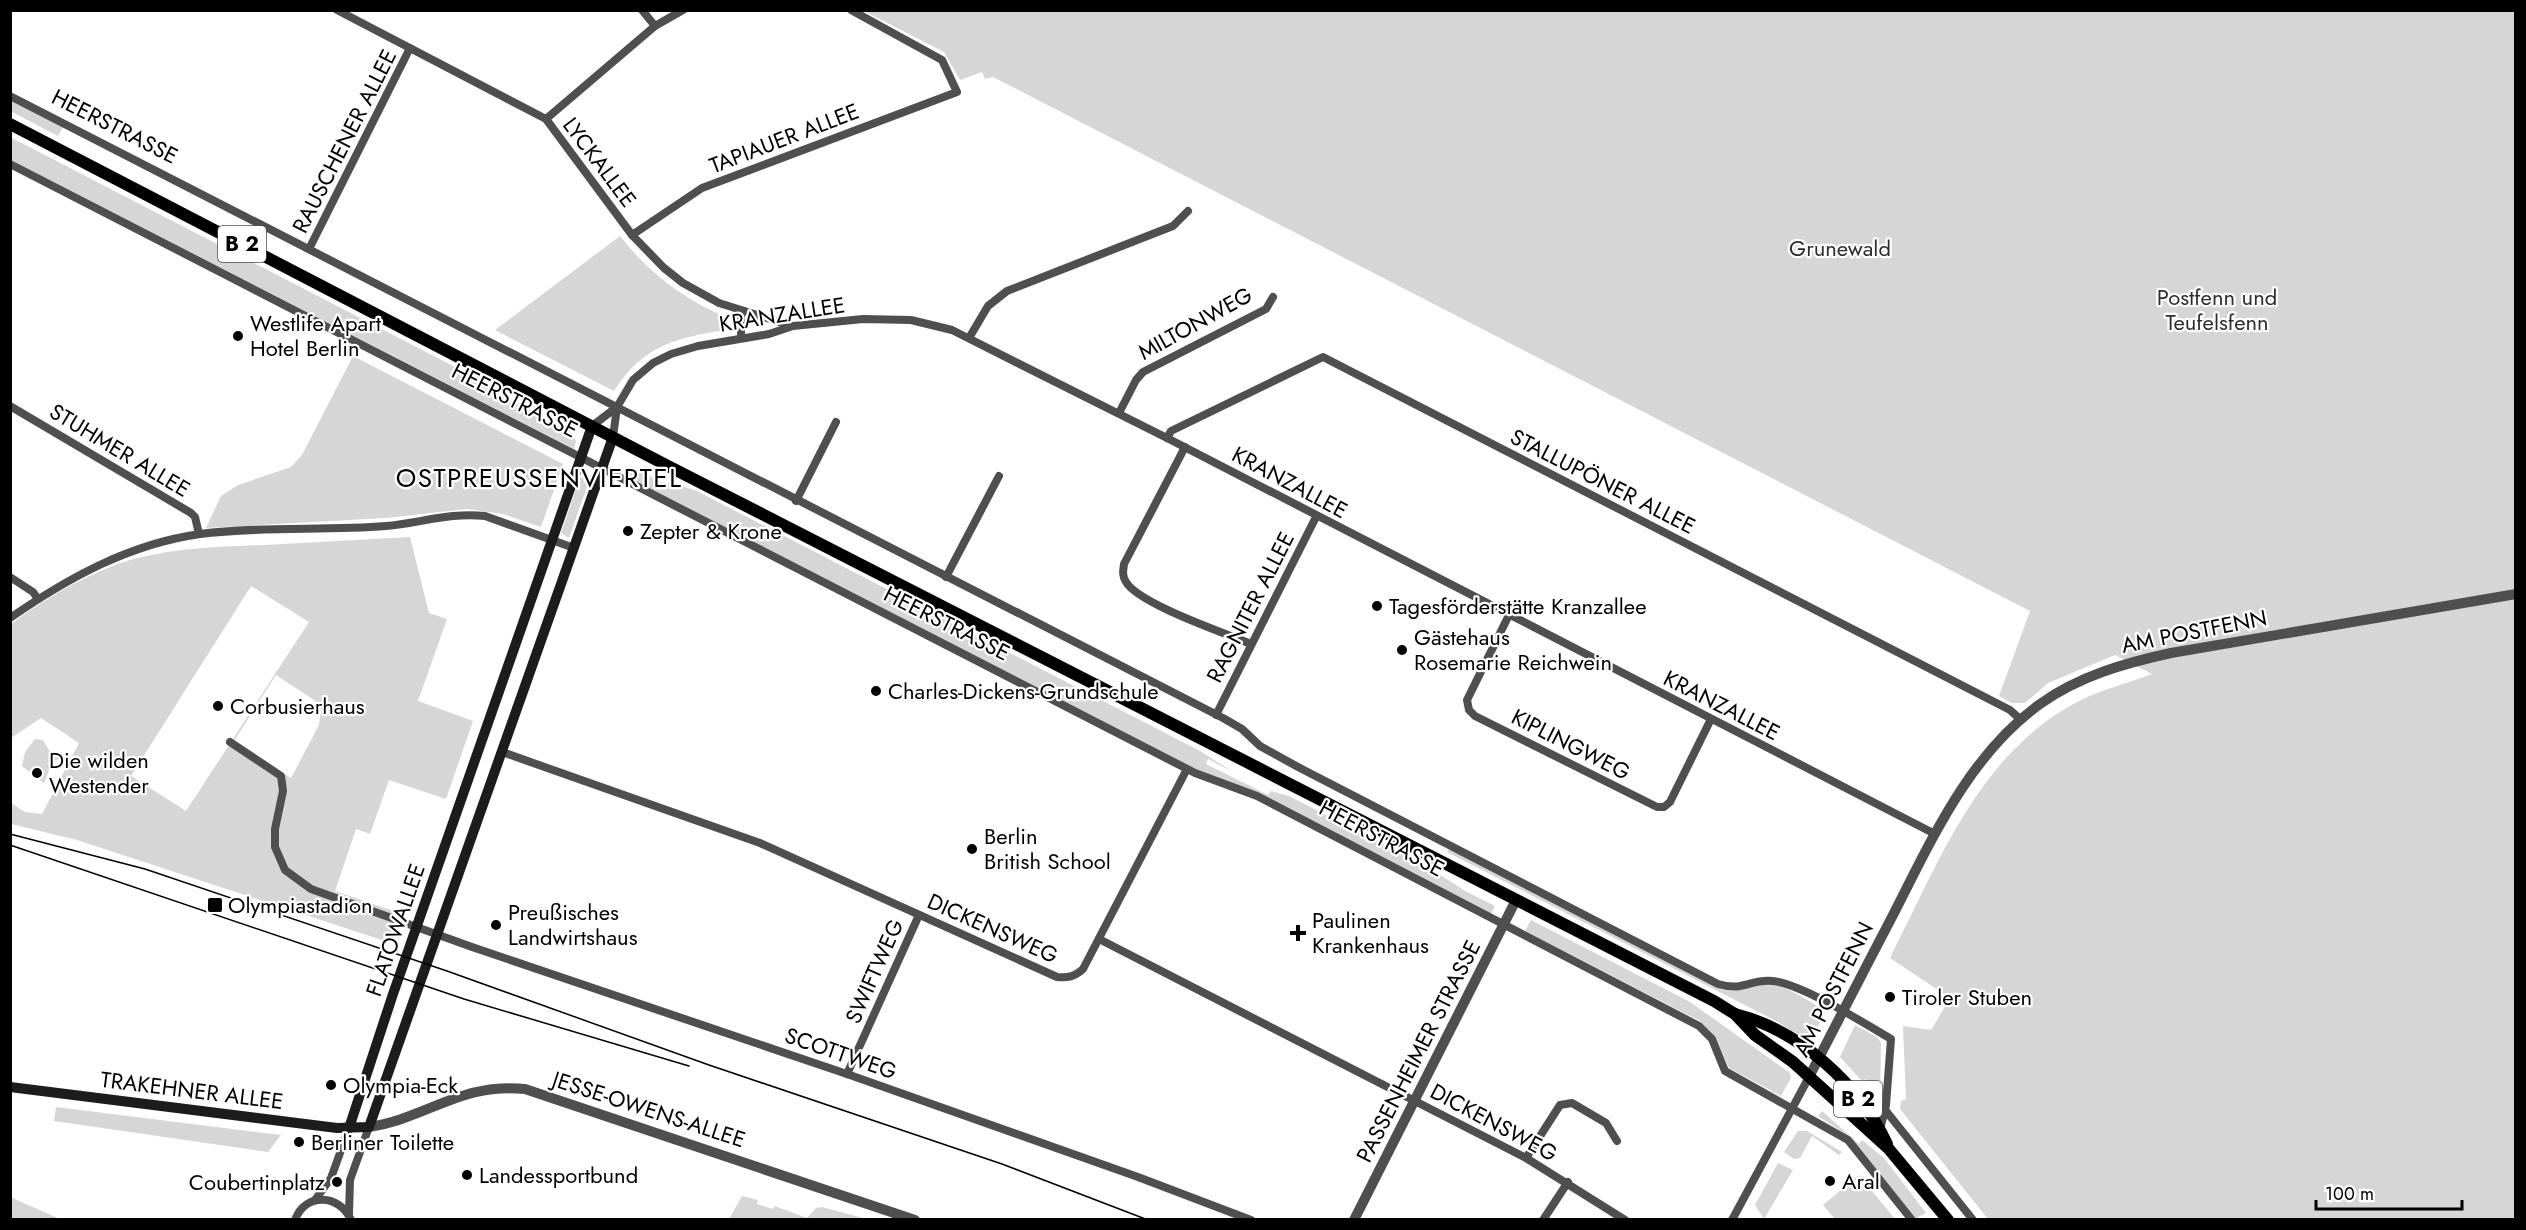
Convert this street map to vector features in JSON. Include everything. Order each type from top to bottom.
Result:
[{"type":"main road","name":"HEERSTRASSE","points":[[10,124],[1735,1014],[1769,1026],[1819,1058],[1847,1084],[1880,1130],[1888,1148]]},
{"type":"main road","name":"FLATOWALLEE","points":[[349,1128],[393,993],[482,745],[592,426]]},
{"type":"main road","name":"FLATOWALLEE","points":[[369,1127],[613,437]]},
{"type":"main road","points":[[482,745],[502,752]]},
{"type":"main road","name":"HEERSTRASSE","points":[[1735,1014],[1755,1035],[1809,1077],[1888,1148],[1948,1220]]},
{"type":"main road","name":"TRAKEHNER ALLEE","points":[[10,1087],[349,1128],[369,1127]]},
{"type":"street","name":"LYCKALLEE","points":[[337,10],[546,118],[632,234],[664,268],[683,283],[719,303],[792,326]]},
{"type":"street","points":[[642,10],[655,27]]},
{"type":"street","points":[[546,118],[655,27],[682,10]]},
{"type":"street","name":"TAPIAUER ALLEE","points":[[632,234],[702,188],[957,92],[942,60],[851,10]]},
{"type":"street","name":"RAUSCHENER ALLEE","points":[[309,249],[410,48]]},
{"type":"street","name":"HEERSTRASSE","points":[[10,96],[1216,715],[1242,729],[1260,746],[1298,767],[1718,984],[1738,988],[1772,980],[1791,986],[1843,1012],[1891,1039],[1886,1111],[1880,1130]]},
{"type":"street","name":"HEERSTRASSE","points":[[10,164],[1187,769],[1223,786],[1257,796],[1699,1026],[1712,1039],[1725,1071],[1848,1140],[1912,1220]]},
{"type":"street","points":[[969,338],[988,306],[1007,291],[1173,226],[1188,211]]},
{"type":"street","name":"MILTONWEG","points":[[1119,413],[1136,380],[1143,372],[1266,309],[1273,297]]},
{"type":"street","points":[[741,311],[741,338]]},
{"type":"street","name":"KRANZALLEE","points":[[617,407],[633,380],[662,357],[698,346],[769,334],[792,326],[889,318],[931,324],[969,338],[1119,413],[1316,517],[1935,834]]},
{"type":"street","name":"STALLUPÖNER ALLEE","points":[[1167,438],[1171,431],[1323,357],[2010,710],[2021,720]]},
{"type":"street","name":"STUHMER ALLEE","points":[[10,406],[191,513],[195,518],[199,534]]},
{"type":"street","name":"HEERSTRASSE","points":[[592,426],[617,407]]},
{"type":"street","name":"HEERSTRASSE","points":[[613,437],[617,407]]},
{"type":"street","points":[[796,501],[836,422]]},
{"type":"street","points":[[1185,447],[1124,564],[1125,581],[1131,589],[1157,604],[1251,644]]},
{"type":"street","points":[[946,577],[999,476]]},
{"type":"street","points":[[10,618],[96,565],[144,547],[199,534],[387,526],[471,514],[485,516],[574,548]]},
{"type":"street","name":"RAGNITER ALLEE","points":[[1216,715],[1316,517]]},
{"type":"street","points":[[10,577],[33,592],[38,599]]},
{"type":"street","name":"AM POSTFENN","points":[[1809,1077],[1957,794],[1978,766],[2021,720],[2066,688],[2124,663],[2171,653],[2516,594]]},
{"type":"street","name":"KIPLINGWEG","points":[[1509,615],[1467,700],[1468,710],[1478,717],[1657,807],[1664,807],[1670,802],[1711,719]]},
{"type":"street","name":"SCOTTWEG","points":[[230,742],[281,776],[283,791],[275,829],[275,847],[279,859],[291,877],[310,889],[416,928],[847,1074],[1138,1176],[1251,1220]]},
{"type":"street","name":"DICKENSWEG","points":[[502,752],[760,843],[1057,977],[1067,978],[1083,969],[1100,939],[1526,1158],[1568,1182],[1625,1220]]},
{"type":"street","points":[[1100,939],[1187,769]]},
{"type":"street","name":"PASSENHEIMER STRASSE","points":[[1354,1220],[1516,900]]},
{"type":"street","name":"SWIFTWEG","points":[[847,1074],[919,915]]},
{"type":"street","points":[[1736,1218],[1809,1077]]},
{"type":"street","name":"JESSE-OWENS-ALLEE","points":[[369,1127],[405,1119],[475,1090],[496,1087],[525,1089],[915,1220]]},
{"type":"street","points":[[1526,1158],[1560,1105],[1566,1103],[1572,1103],[1606,1123],[1617,1141]]},
{"type":"street","points":[[1886,1111],[1972,1220]]},
{"type":"street","points":[[350,1217],[350,1180],[369,1127]]},
{"type":"street","points":[[295,1220],[301,1209],[315,1200],[332,1178],[349,1128]]},
{"type":"street","points":[[1543,1220],[1568,1182]]},
{"type":"street","points":[[315,1200],[332,1200],[350,1217]]},
{"type":"green space","name":"Grunewald","points":[[864,11],[2515,11],[2515,1219],[1988,1219],[1900,1109],[1901,1101],[1906,1099],[1903,1026],[1931,1030],[1950,998],[1890,958],[1965,813],[2014,749],[2044,723],[2079,701],[2152,674],[2115,655],[2048,683],[2025,703],[2011,703],[1999,696],[2030,611],[993,77],[985,79],[982,72],[960,80],[944,52]]},
{"type":"green space","points":[[10,100],[63,127],[58,136],[12,112]]},
{"type":"green space","points":[[10,137],[455,367],[502,396],[569,430],[576,441],[574,449],[11,160]]},
{"type":"green space","points":[[620,236],[643,262],[668,284],[697,303],[728,318],[727,330],[692,336],[662,346],[636,363],[614,391],[495,330]]},
{"type":"green space","points":[[353,356],[563,464],[541,527],[503,514],[467,509],[386,518],[206,528],[221,496],[238,485],[291,467],[302,455]]},
{"type":"green space","points":[[632,467],[667,485],[669,482],[697,491],[1200,751],[1233,772],[1208,759],[1206,764],[1268,795],[1271,791],[1289,796],[1433,870],[1465,891],[1495,906],[1491,914],[1218,781],[627,477]]},
{"type":"green space","points":[[580,477],[589,481],[569,538],[561,533]]},
{"type":"green space","points":[[410,537],[429,613],[447,619],[418,701],[473,721],[446,799],[389,780],[370,834],[356,829],[335,891],[405,915],[394,944],[77,840],[11,824],[11,803],[25,812],[42,814],[79,743],[41,718],[11,738],[11,624],[36,606],[76,583],[118,564],[172,551]],"holes":[[[251,586],[309,622],[186,811],[131,776]],[[276,675],[314,700],[321,710],[319,725],[291,778],[234,741]]]},
{"type":"green space","points":[[35,739],[43,740],[49,750],[61,757],[52,763],[44,783],[22,766],[25,752]]},
{"type":"green space","points":[[1449,849],[1723,990],[1739,990],[1765,984],[1781,987],[1797,994],[1826,1011],[1811,1039],[1815,1043],[1807,1042],[1776,1021],[1447,852]]},
{"type":"green space","points":[[1531,920],[1690,1002],[1790,1073],[1791,1078],[1781,1096],[1729,1068],[1716,1038],[1700,1021],[1525,931]]},
{"type":"green space","points":[[1855,1025],[1877,1037],[1881,1043],[1880,1102],[1868,1087],[1870,1084],[1865,1079],[1862,1081],[1840,1057]]},
{"type":"green space","points":[[56,1107],[281,1135],[268,1152],[54,1121]]},
{"type":"green space","points":[[1822,1111],[1859,1144],[1862,1140],[1884,1158],[1926,1213],[1916,1218],[1850,1137],[1818,1116]]},
{"type":"green space","points":[[1798,1131],[1807,1131],[1842,1152],[1839,1155],[1812,1136],[1800,1158],[1794,1159],[1784,1152]]},
{"type":"green space","points":[[1778,1163],[1793,1170],[1764,1219],[1755,1205]]},
{"type":"green space","points":[[1859,1175],[1895,1219],[1835,1219],[1823,1205]]},
{"type":"green space","points":[[742,1196],[758,1200],[757,1204],[773,1209],[775,1206],[807,1218],[816,1208],[822,1207],[867,1219],[729,1219]]},
{"type":"green space","points":[[11,1197],[17,1200],[60,1219],[11,1219]]},
{"type":"tram line","points":[[10,834],[145,869],[447,971],[709,1065],[1002,1164],[1148,1220]]},
{"type":"tram line","points":[[10,845],[464,999],[689,1066]]},
{"type":"place","name":"Westlife Apart Hotel Berlin","points":[[238,336]]},
{"type":"place","name":"Zepter & Krone","points":[[628,531]]},
{"type":"place","name":"Tagesförderstätte Kranzallee","points":[[1377,606]]},
{"type":"place","name":"Gästehaus Rosemarie Reichwein","points":[[1402,650]]},
{"type":"place","name":"Charles-Dickens-Grundschule","points":[[876,691]]},
{"type":"place","name":"Corbusierhaus","points":[[218,706]]},
{"type":"place","name":"Die wilden Westender","points":[[37,773]]},
{"type":"place","name":"Berlin British School","points":[[972,849]]},
{"type":"place","name":"Olympiastadion","points":[[215,905]]},
{"type":"place","name":"Preußisches Landwirtshaus","points":[[496,925]]},
{"type":"place","name":"Paulinen Krankenhaus","points":[[1298,933]]},
{"type":"place","name":"Tiroler Stuben","points":[[1890,997]]},
{"type":"place","name":"Olympia-Eck","points":[[331,1085]]},
{"type":"place","name":"Berliner Toilette","points":[[299,1142]]},
{"type":"place","name":"Landessportbund","points":[[467,1175]]},
{"type":"place","name":"Aral","points":[[1830,1181]]},
{"type":"place","name":"Coubertinplatz","points":[[337,1182]]},
{"type":"district","name":"OSTPREUSSENVIERTEL","points":[[539,478]]},
{"type":"park label","name":"Postfenn und Teufelsfenn","points":[[2217,310]]}]
